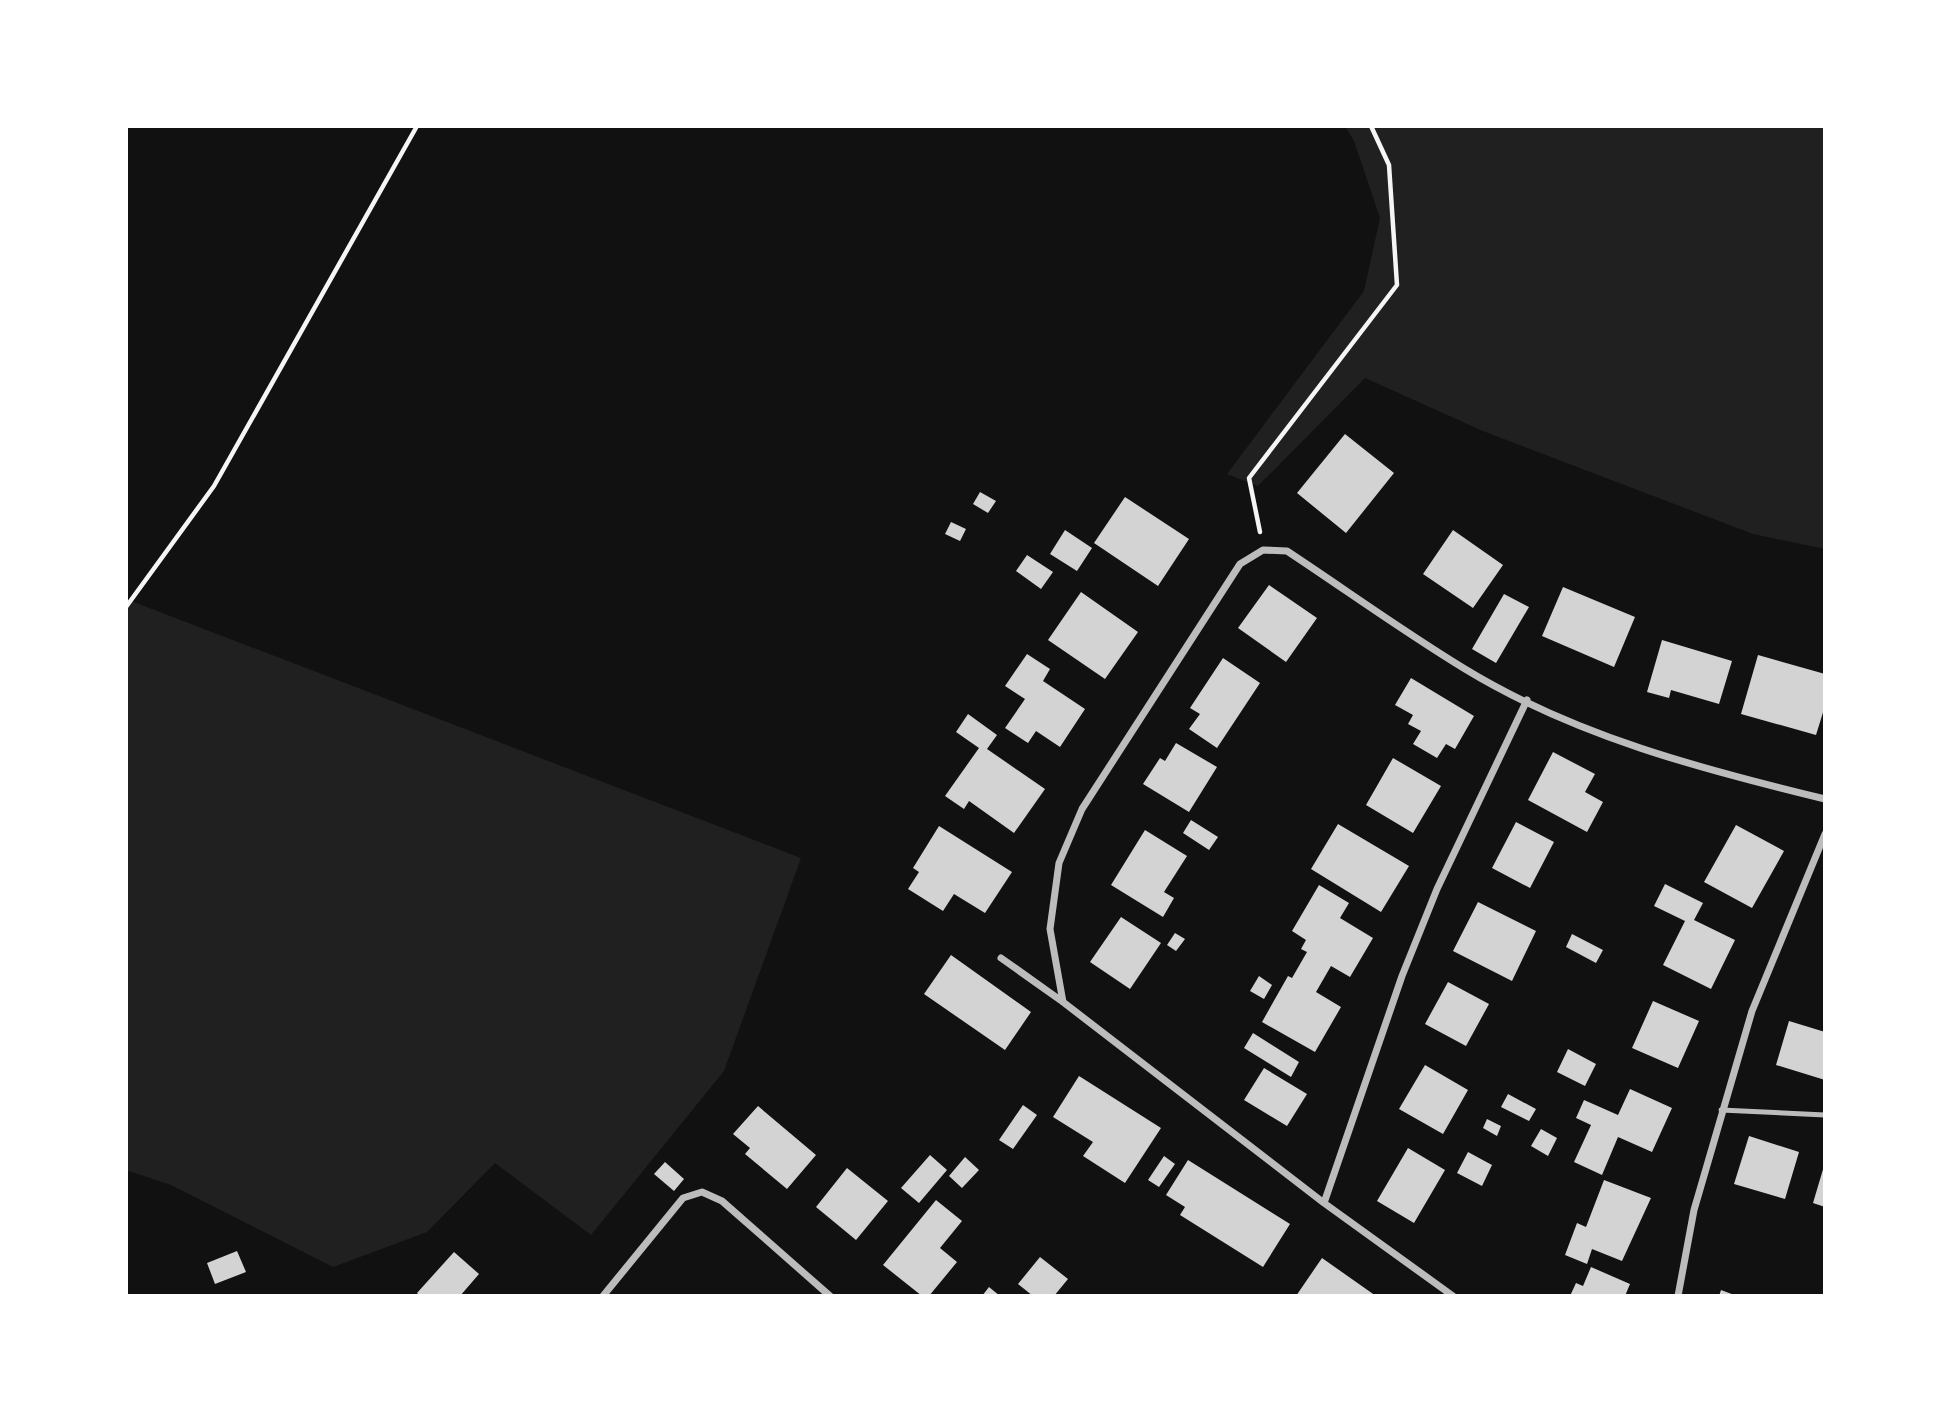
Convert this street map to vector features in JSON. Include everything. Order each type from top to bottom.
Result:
[{"type":"street","points":[[1063,1002],[1050,929],[1059,863],[1082,809],[1240,564],[1263,550],[1287,551],[1466,670],[1527,701],[1626,745],[1715,772],[1825,799]]},
{"type":"street","points":[[1324,1203],[1422,926],[1527,701]]},
{"type":"street","points":[[1678,1296],[1694,1210],[1752,1011],[1825,834]]},
{"type":"street","points":[[1001,958],[1063,1002],[1324,1203],[1453,1296]]},
{"type":"street","points":[[603,1296],[683,1198],[702,1192],[722,1201],[830,1296]]},
{"type":"lane","points":[[1721,1110],[1825,1115]]},
{"type":"path","points":[[126,607],[214,486],[417,126]]},
{"type":"path","points":[[1263,550],[1249,478],[1397,285],[1389,165],[1371,126]]},
{"type":"shaded area","points":[[1345,126],[1825,126],[1825,549],[1753,534],[1483,431],[1365,378],[1258,486],[1227,474],[1364,291],[1380,218],[1354,141]]},
{"type":"shaded area","points":[[126,599],[801,858],[724,1071],[591,1235],[495,1163],[427,1232],[333,1267],[171,1185],[126,1170]]},
{"type":"building","points":[[1345,434],[1394,473],[1346,533],[1297,493]]},
{"type":"building","points":[[980,492],[996,501],[988,513],[973,504]]},
{"type":"building","points":[[1125,497],[1189,539],[1158,586],[1094,543]]},
{"type":"building","points":[[951,522],[966,529],[960,541],[945,534]]},
{"type":"building","points":[[1065,530],[1092,548],[1077,571],[1050,554]]},
{"type":"building","points":[[1453,530],[1503,565],[1473,608],[1423,574]]},
{"type":"building","points":[[1027,555],[1053,572],[1041,589],[1016,571]]},
{"type":"building","points":[[1269,585],[1317,618],[1286,662],[1238,628]]},
{"type":"building","points":[[1563,587],[1635,617],[1614,667],[1542,636]]},
{"type":"building","points":[[1081,592],[1138,632],[1105,679],[1048,640]]},
{"type":"building","points":[[1504,594],[1529,607],[1496,663],[1472,649]]},
{"type":"building","points":[[1662,640],[1732,661],[1719,704],[1671,690],[1669,698],[1647,692]]},
{"type":"building","points":[[1027,654],[1050,669],[1043,681],[1085,709],[1060,747],[1036,731],[1028,743],[1005,728],[1025,699],[1005,686]]},
{"type":"building","points":[[1758,655],[1825,674],[1825,706],[1816,735],[1741,714]]},
{"type":"building","points":[[1223,658],[1260,683],[1217,748],[1189,729],[1200,714],[1190,708]]},
{"type":"building","points":[[1411,678],[1474,716],[1455,749],[1446,744],[1437,758],[1413,744],[1421,731],[1408,724],[1413,715],[1395,705]]},
{"type":"building","points":[[968,714],[997,735],[987,749],[1045,789],[1014,833],[969,801],[964,809],[945,796],[979,748],[956,732]]},
{"type":"building","points":[[1176,743],[1217,767],[1189,812],[1143,784],[1160,758],[1165,761]]},
{"type":"building","points":[[1553,752],[1595,774],[1585,792],[1603,802],[1587,832],[1528,800]]},
{"type":"building","points":[[1393,758],[1441,786],[1413,833],[1366,805]]},
{"type":"building","points":[[1191,820],[1218,837],[1209,850],[1183,833]]},
{"type":"building","points":[[1516,822],[1554,842],[1530,888],[1492,868]]},
{"type":"building","points":[[1338,824],[1409,866],[1381,912],[1311,869]]},
{"type":"building","points":[[1736,825],[1784,851],[1752,908],[1704,882]]},
{"type":"building","points":[[939,826],[1012,872],[985,913],[954,894],[943,911],[908,889],[919,872],[913,868]]},
{"type":"building","points":[[1145,830],[1187,856],[1164,892],[1174,898],[1163,917],[1111,885]]},
{"type":"building","points":[[1665,884],[1703,903],[1694,920],[1735,940],[1711,989],[1663,965],[1685,921],[1654,906]]},
{"type":"building","points":[[1319,885],[1349,903],[1340,918],[1373,938],[1350,977],[1331,966],[1316,992],[1341,1007],[1315,1052],[1262,1022],[1288,976],[1292,978],[1307,952],[1301,949],[1306,940],[1292,931]]},
{"type":"building","points":[[1478,902],[1536,931],[1512,981],[1453,951]]},
{"type":"building","points":[[1121,917],[1161,943],[1130,989],[1090,962]]},
{"type":"building","points":[[1175,933],[1185,939],[1176,951],[1167,945]]},
{"type":"building","points":[[1572,934],[1603,950],[1596,963],[1566,947]]},
{"type":"building","points":[[951,955],[1031,1012],[1005,1050],[924,994]]},
{"type":"building","points":[[1259,976],[1272,985],[1264,999],[1250,991]]},
{"type":"building","points":[[1448,982],[1489,1004],[1466,1046],[1425,1024]]},
{"type":"building","points":[[1653,1001],[1699,1021],[1678,1068],[1632,1048]]},
{"type":"building","points":[[1789,1021],[1825,1032],[1825,1080],[1776,1065]]},
{"type":"building","points":[[1253,1033],[1299,1062],[1291,1077],[1244,1048]]},
{"type":"building","points":[[1568,1049],[1596,1064],[1585,1086],[1557,1072]]},
{"type":"building","points":[[1425,1065],[1468,1090],[1443,1134],[1399,1109]]},
{"type":"building","points":[[1264,1068],[1307,1094],[1287,1126],[1244,1100]]},
{"type":"building","points":[[1079,1076],[1161,1128],[1125,1183],[1083,1156],[1093,1142],[1053,1117]]},
{"type":"building","points":[[1630,1089],[1672,1108],[1652,1152],[1618,1137],[1602,1175],[1574,1162],[1591,1125],[1576,1118],[1584,1100],[1618,1115]]},
{"type":"building","points":[[1508,1094],[1536,1109],[1529,1121],[1501,1107]]},
{"type":"building","points":[[1023,1105],[1037,1115],[1013,1149],[999,1140]]},
{"type":"building","points":[[758,1106],[816,1155],[787,1189],[745,1154],[750,1148],[733,1134]]},
{"type":"building","points":[[1487,1119],[1501,1126],[1497,1136],[1483,1128]]},
{"type":"building","points":[[1541,1129],[1557,1138],[1548,1156],[1531,1146]]},
{"type":"building","points":[[1749,1136],[1799,1152],[1785,1199],[1734,1184]]},
{"type":"building","points":[[1408,1148],[1445,1170],[1414,1223],[1377,1201]]},
{"type":"building","points":[[1468,1152],[1492,1165],[1482,1186],[1457,1173]]},
{"type":"building","points":[[930,1155],[947,1170],[919,1203],[901,1188]]},
{"type":"building","points":[[1164,1156],[1175,1164],[1159,1187],[1148,1180]]},
{"type":"building","points":[[965,1157],[979,1170],[962,1188],[949,1176]]},
{"type":"building","points":[[1188,1160],[1290,1224],[1263,1267],[1180,1215],[1185,1207],[1166,1195]]},
{"type":"building","points":[[665,1162],[684,1179],[674,1191],[654,1174]]},
{"type":"building","points":[[1825,1166],[1825,1207],[1813,1203]]},
{"type":"building","points":[[847,1168],[888,1201],[856,1240],[816,1207]]},
{"type":"building","points":[[1604,1180],[1651,1198],[1622,1261],[1592,1249],[1587,1264],[1565,1255],[1577,1223],[1586,1227]]},
{"type":"building","points":[[936,1200],[962,1221],[940,1248],[957,1262],[929,1296],[922,1296],[883,1265]]},
{"type":"building","points":[[237,1251],[246,1272],[215,1284],[207,1263]]},
{"type":"building","points":[[454,1252],[479,1274],[460,1296],[420,1296],[417,1293]]},
{"type":"building","points":[[1040,1257],[1068,1279],[1054,1296],[1033,1296],[1018,1284]]},
{"type":"building","points":[[1322,1258],[1376,1296],[1296,1296]]},
{"type":"building","points":[[1591,1267],[1630,1284],[1625,1296],[1570,1296],[1576,1283],[1583,1286]]},
{"type":"building","points":[[989,1287],[1000,1296],[982,1296]]},
{"type":"building","points":[[1721,1290],[1737,1296],[1719,1296]]}]
